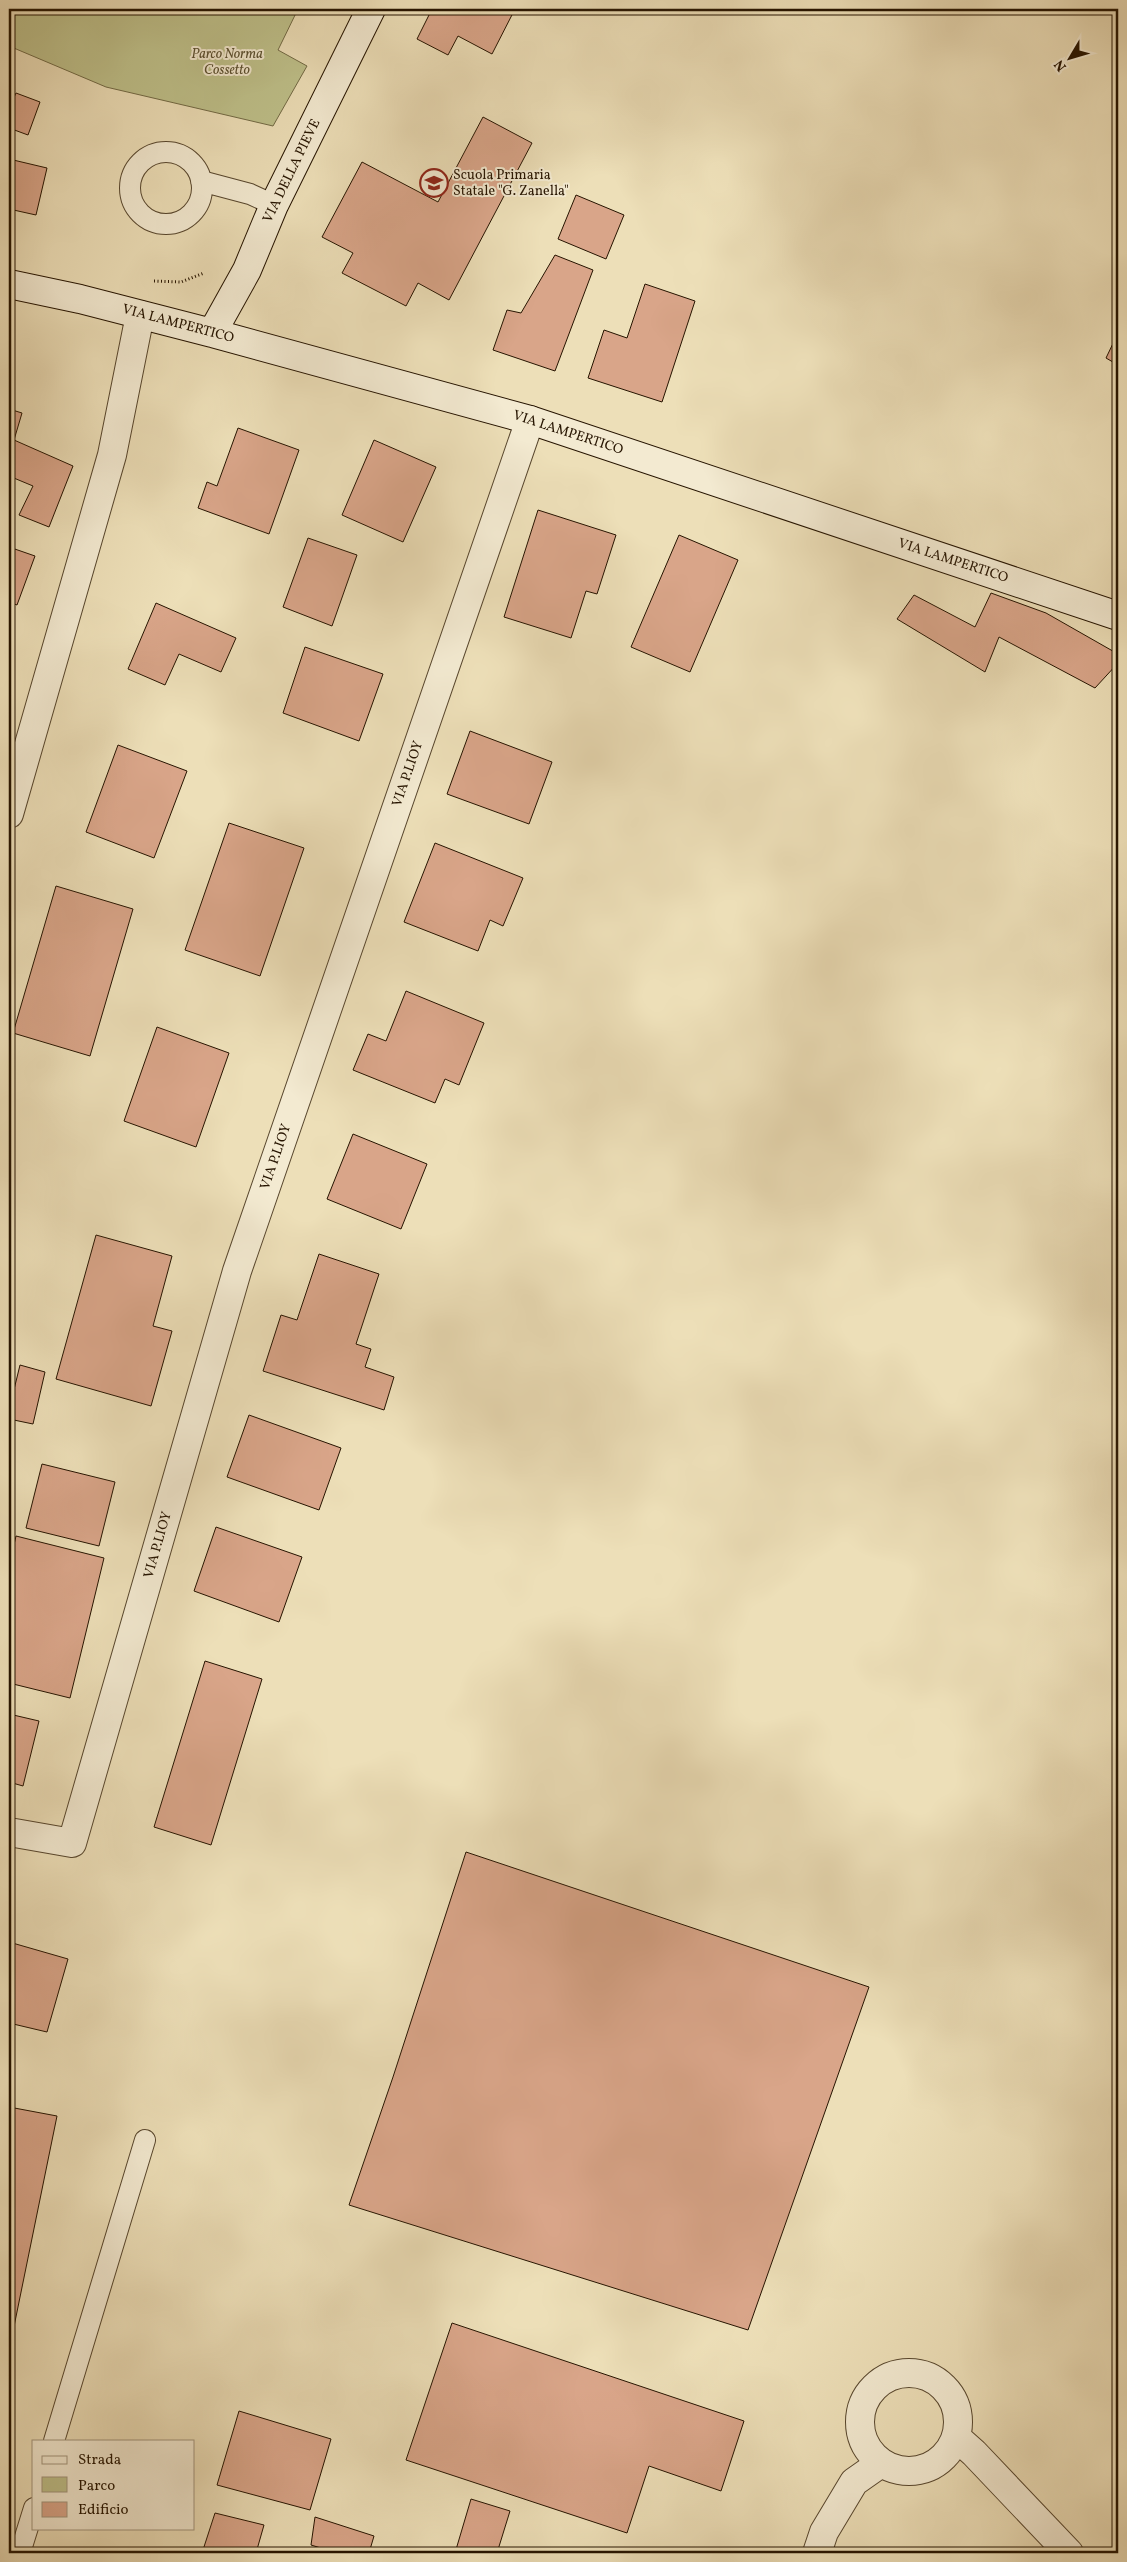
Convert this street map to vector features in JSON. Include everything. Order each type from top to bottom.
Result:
[{"type":"street","name":"VIA DELLA PIEVE","points":[[212,333],[247,270],[274,205],[372,9]]},
{"type":"street","name":"VIA LAMPERTICO","points":[[9,284],[212,333],[530,420],[1118,616]]},
{"type":"street","points":[[9,814],[112,455],[140,315]]},
{"type":"street","name":"VIA P.LIOY","points":[[9,1832],[72,1844],[237,1270],[530,420]]},
{"type":"street","points":[[916,2374],[937,2382],[948,2393],[955,2406],[958,2422],[956,2437],[950,2450],[939,2462],[925,2469],[910,2471],[895,2469],[881,2463],[870,2452],[863,2439],[860,2424],[862,2408],[869,2394],[879,2383],[893,2376],[916,2374]]},
{"type":"street","points":[[956,2437],[974,2453],[1069,2553]]},
{"type":"street","points":[[817,2553],[824,2532],[854,2482],[881,2463]]},
{"type":"lane","points":[[201,181],[250,194],[274,205]]},
{"type":"lane","points":[[54,2440],[145,2140]]},
{"type":"lane","points":[[20,2553],[32,2514]]},
{"type":"path","points":[[146,280],[181,282],[201,276],[208,269]]},
{"type":"green space","name":"Parco Norma Cossetto","points":[[9,9],[298,9],[278,50],[307,66],[273,126],[106,87],[9,46]]},
{"type":"building","points":[[432,9],[515,9],[492,54],[458,36],[448,55],[417,39]]},
{"type":"building","points":[[16,93],[40,102],[28,135],[9,128],[9,108]]},
{"type":"building","points":[[483,117],[532,143],[449,300],[418,283],[406,306],[342,273],[353,253],[322,237],[362,162],[438,202]]},
{"type":"building","points":[[9,159],[47,168],[36,215],[9,209]]},
{"type":"building","points":[[576,195],[624,215],[606,259],[558,239]]},
{"type":"building","points":[[555,255],[593,270],[555,371],[493,350],[507,310],[521,313]]},
{"type":"building","points":[[645,284],[695,301],[662,402],[588,378],[604,330],[627,338]]},
{"type":"building","points":[[1118,333],[1118,365],[1106,358]]},
{"type":"building","points":[[9,409],[22,413],[14,440],[73,466],[49,527],[19,515],[33,486],[9,476]]},
{"type":"building","points":[[238,428],[299,450],[269,534],[198,508],[207,482],[217,486]]},
{"type":"building","points":[[374,440],[436,467],[403,542],[342,515]]},
{"type":"building","points":[[538,510],[616,535],[597,594],[586,591],[571,638],[504,617]]},
{"type":"building","points":[[679,535],[738,560],[690,672],[631,647]]},
{"type":"building","points":[[308,538],[357,555],[332,626],[283,607]]},
{"type":"building","points":[[9,547],[35,556],[17,605],[9,602]]},
{"type":"building","points":[[991,593],[1046,613],[1118,654],[1118,663],[1095,688],[999,637],[985,672],[897,619],[914,595],[975,627]]},
{"type":"building","points":[[156,603],[236,638],[221,672],[179,654],[165,685],[128,669]]},
{"type":"building","points":[[305,647],[383,674],[359,741],[283,713]]},
{"type":"building","points":[[470,731],[552,762],[529,824],[447,794]]},
{"type":"building","points":[[118,745],[187,771],[154,858],[86,832]]},
{"type":"building","points":[[229,823],[304,848],[260,976],[185,950]]},
{"type":"building","points":[[435,843],[523,878],[503,926],[490,920],[478,951],[404,922]]},
{"type":"building","points":[[56,886],[133,909],[90,1056],[13,1033]]},
{"type":"building","points":[[406,991],[484,1023],[459,1085],[445,1079],[435,1103],[353,1070],[368,1034],[386,1041]]},
{"type":"building","points":[[157,1027],[229,1053],[196,1147],[124,1121]]},
{"type":"building","points":[[353,1134],[427,1164],[401,1229],[327,1199]]},
{"type":"building","points":[[96,1235],[172,1256],[153,1326],[172,1331],[151,1406],[56,1379]]},
{"type":"building","points":[[319,1254],[379,1274],[356,1344],[371,1349],[365,1367],[394,1377],[384,1410],[263,1371],[281,1315],[297,1320]]},
{"type":"building","points":[[20,1365],[45,1372],[33,1424],[9,1419],[9,1410]]},
{"type":"building","points":[[249,1415],[341,1448],[319,1510],[227,1477]]},
{"type":"building","points":[[42,1464],[115,1482],[99,1546],[26,1528]]},
{"type":"building","points":[[216,1527],[302,1557],[279,1622],[194,1591]]},
{"type":"building","points":[[16,1536],[104,1558],[70,1698],[9,1683],[9,1567]]},
{"type":"building","points":[[205,1661],[262,1679],[211,1845],[154,1827]]},
{"type":"building","points":[[9,1714],[39,1721],[23,1786],[9,1782]]},
{"type":"building","points":[[466,1852],[869,1987],[748,2330],[349,2205]]},
{"type":"building","points":[[9,1942],[68,1959],[47,2032],[9,2023]]},
{"type":"building","points":[[9,2107],[57,2116],[9,2351]]},
{"type":"building","points":[[452,2323],[744,2421],[721,2491],[649,2466],[627,2533],[406,2460]]},
{"type":"building","points":[[239,2411],[331,2439],[310,2510],[217,2485]]},
{"type":"building","points":[[471,2499],[510,2511],[497,2553],[455,2553]]},
{"type":"building","points":[[215,2513],[264,2525],[256,2553],[202,2553]]},
{"type":"building","points":[[315,2517],[374,2536],[369,2553],[337,2553],[311,2545]]},
{"type":"place","name":"Scuola Primaria Statale \"G. Zanella\"","points":[[434,183]]}]
